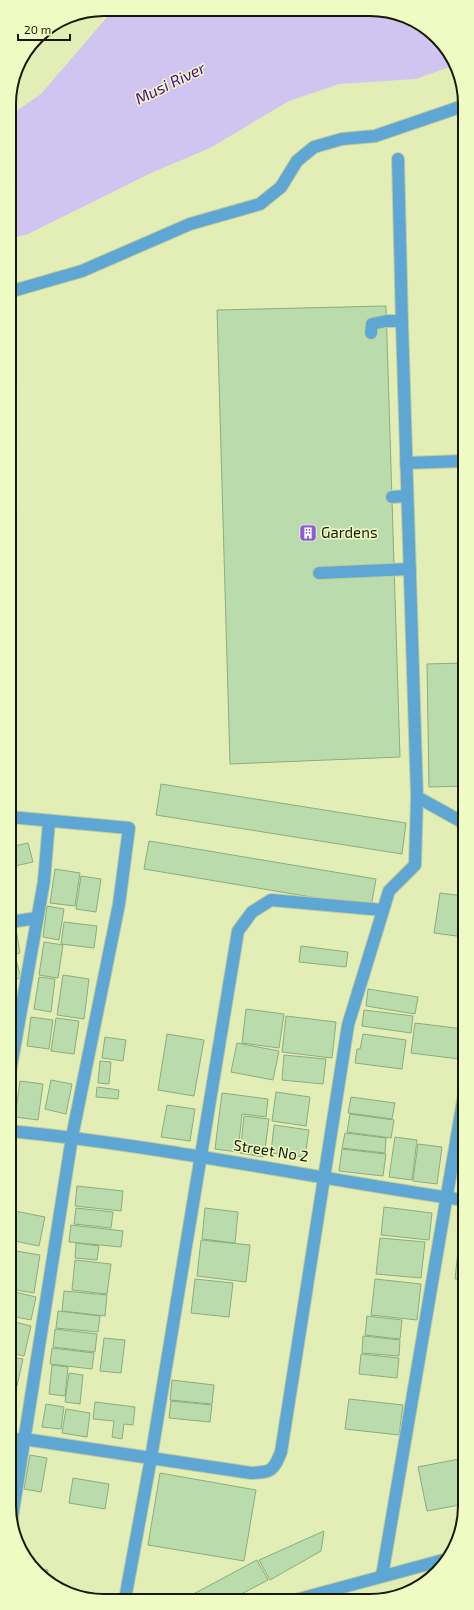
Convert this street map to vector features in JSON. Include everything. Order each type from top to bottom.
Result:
[{"type":"street","points":[[16,290],[82,271],[190,224],[260,204],[281,187],[297,161],[314,148],[342,139],[375,136],[458,108]]},
{"type":"street","points":[[16,1440],[24,1439],[251,1473],[268,1473],[275,1467],[281,1452],[348,1025],[389,891],[415,865],[417,797],[398,159]]},
{"type":"street","points":[[371,333],[372,324],[386,321],[402,321]]},
{"type":"street","points":[[406,463],[458,461]]},
{"type":"street","points":[[392,497],[407,496]]},
{"type":"street","points":[[319,573],[410,568]]},
{"type":"street","points":[[417,797],[458,820]]},
{"type":"street","points":[[16,818],[129,828],[119,904],[72,1137],[16,1491]]},
{"type":"street","points":[[16,1020],[44,881],[49,821]]},
{"type":"street","points":[[125,1594],[151,1458],[238,931],[252,912],[271,900],[383,910]]},
{"type":"street","points":[[16,921],[37,918]]},
{"type":"street","points":[[382,1576],[458,1130]]},
{"type":"street","name":"Street No 2","points":[[16,1132],[72,1137],[202,1156],[458,1199]]},
{"type":"street","points":[[320,1594],[438,1561]]},
{"type":"water","name":"Musi River","points":[[108,16],[375,16],[398,21],[419,31],[440,51],[450,67],[416,79],[339,84],[289,101],[210,148],[151,173],[28,234],[16,237],[16,111],[41,94]]},
{"type":"building","name":"Gardens","points":[[386,306],[400,757],[230,764],[217,310]]},
{"type":"building","points":[[458,663],[458,786],[429,787],[427,664]]},
{"type":"building","points":[[161,784],[406,823],[402,854],[156,815]]},
{"type":"building","points":[[149,841],[376,879],[371,907],[144,869]]},
{"type":"building","points":[[28,843],[33,862],[16,866],[16,846]]},
{"type":"building","points":[[55,869],[80,873],[75,906],[50,903]]},
{"type":"building","points":[[81,876],[101,879],[96,912],[76,909]]},
{"type":"building","points":[[440,893],[458,895],[458,936],[434,933]]},
{"type":"building","points":[[47,906],[64,909],[59,940],[43,937]]},
{"type":"building","points":[[64,922],[97,926],[94,948],[61,944]]},
{"type":"building","points":[[16,929],[20,953],[16,954]]},
{"type":"building","points":[[44,942],[63,945],[58,978],[39,975]]},
{"type":"building","points":[[301,946],[348,952],[346,967],[299,962]]},
{"type":"building","points":[[16,960],[21,978],[16,979]]},
{"type":"building","points":[[63,975],[89,979],[84,1019],[57,1015]]},
{"type":"building","points":[[39,977],[55,979],[51,1012],[34,1009]]},
{"type":"building","points":[[368,989],[418,997],[415,1014],[366,1006]]},
{"type":"building","points":[[246,1009],[284,1014],[279,1048],[242,1043]]},
{"type":"building","points":[[364,1010],[413,1016],[411,1033],[362,1026]]},
{"type":"building","points":[[286,1016],[336,1022],[332,1058],[282,1052]]},
{"type":"building","points":[[31,1017],[53,1020],[49,1049],[27,1046]]},
{"type":"building","points":[[56,1018],[79,1021],[74,1054],[51,1051]]},
{"type":"building","points":[[415,1023],[458,1028],[458,1059],[411,1053]]},
{"type":"building","points":[[167,1034],[204,1040],[194,1096],[158,1090]]},
{"type":"building","points":[[363,1034],[406,1040],[402,1069],[355,1063],[357,1049],[360,1049]]},
{"type":"building","points":[[105,1037],[126,1040],[123,1061],[102,1058]]},
{"type":"building","points":[[237,1043],[279,1051],[273,1080],[231,1072]]},
{"type":"building","points":[[284,1055],[326,1059],[323,1084],[282,1080]]},
{"type":"building","points":[[100,1061],[111,1062],[109,1084],[98,1083]]},
{"type":"building","points":[[51,1080],[72,1084],[66,1114],[45,1109]]},
{"type":"building","points":[[20,1081],[43,1084],[38,1120],[16,1117]]},
{"type":"building","points":[[97,1087],[119,1090],[118,1099],[96,1097]]},
{"type":"building","points":[[276,1092],[310,1097],[306,1126],[272,1121]]},
{"type":"building","points":[[222,1093],[268,1099],[266,1117],[242,1114],[238,1152],[215,1149]]},
{"type":"building","points":[[351,1097],[395,1103],[392,1119],[348,1113]]},
{"type":"building","points":[[167,1105],[195,1109],[190,1141],[161,1137]]},
{"type":"building","points":[[350,1114],[394,1120],[391,1138],[347,1132]]},
{"type":"building","points":[[244,1116],[269,1119],[264,1157],[240,1153]]},
{"type":"building","points":[[274,1125],[309,1130],[305,1157],[271,1153]]},
{"type":"building","points":[[345,1133],[386,1138],[385,1153],[342,1148]]},
{"type":"building","points":[[395,1137],[417,1140],[412,1180],[389,1177]]},
{"type":"building","points":[[418,1144],[442,1147],[437,1184],[413,1181]]},
{"type":"building","points":[[342,1149],[386,1154],[383,1176],[339,1171]]},
{"type":"building","points":[[77,1186],[123,1191],[121,1211],[75,1206]]},
{"type":"building","points":[[384,1207],[432,1213],[429,1240],[381,1235]]},
{"type":"building","points":[[76,1208],[113,1212],[111,1228],[74,1224]]},
{"type":"building","points":[[205,1208],[238,1212],[235,1243],[202,1239]]},
{"type":"building","points":[[16,1211],[45,1217],[39,1246],[16,1241]]},
{"type":"building","points":[[71,1225],[123,1231],[121,1247],[69,1242]]},
{"type":"building","points":[[380,1238],[425,1242],[421,1278],[376,1274]]},
{"type":"building","points":[[201,1240],[250,1245],[246,1282],[197,1276]]},
{"type":"building","points":[[76,1243],[99,1246],[97,1260],[75,1258]]},
{"type":"building","points":[[16,1251],[40,1255],[34,1293],[16,1290]]},
{"type":"building","points":[[458,1251],[458,1279],[455,1279]]},
{"type":"building","points":[[75,1260],[111,1264],[107,1294],[72,1290]]},
{"type":"building","points":[[195,1279],[233,1283],[229,1317],[191,1313]]},
{"type":"building","points":[[375,1279],[421,1284],[417,1320],[371,1315]]},
{"type":"building","points":[[64,1291],[107,1295],[105,1316],[62,1311]]},
{"type":"building","points":[[16,1292],[36,1297],[31,1320],[16,1317]]},
{"type":"building","points":[[58,1311],[100,1316],[98,1332],[56,1328]]},
{"type":"building","points":[[367,1316],[402,1320],[400,1339],[365,1335]]},
{"type":"building","points":[[16,1322],[31,1326],[24,1356],[16,1354]]},
{"type":"building","points":[[55,1329],[97,1334],[95,1352],[53,1347]]},
{"type":"building","points":[[363,1336],[400,1340],[399,1356],[362,1353]]},
{"type":"building","points":[[104,1338],[125,1340],[121,1373],[100,1371]]},
{"type":"building","points":[[52,1348],[94,1353],[92,1369],[50,1364]]},
{"type":"building","points":[[361,1354],[399,1358],[397,1378],[359,1374]]},
{"type":"building","points":[[16,1358],[23,1359],[16,1386]]},
{"type":"building","points":[[52,1365],[68,1367],[65,1396],[49,1394]]},
{"type":"building","points":[[69,1373],[83,1375],[80,1404],[65,1402]]},
{"type":"building","points":[[172,1380],[214,1385],[212,1404],[170,1400]]},
{"type":"building","points":[[349,1399],[403,1405],[399,1435],[345,1429]]},
{"type":"building","points":[[171,1401],[212,1405],[210,1422],[169,1418]]},
{"type":"building","points":[[95,1402],[135,1407],[133,1425],[124,1424],[122,1439],[112,1437],[114,1421],[93,1419]]},
{"type":"building","points":[[46,1404],[64,1407],[61,1429],[42,1427]]},
{"type":"building","points":[[66,1409],[90,1413],[87,1437],[62,1433]]},
{"type":"building","points":[[30,1455],[47,1458],[41,1492],[24,1489]]},
{"type":"building","points":[[458,1459],[458,1505],[427,1511],[418,1467]]},
{"type":"building","points":[[160,1473],[256,1490],[244,1561],[148,1545]]},
{"type":"building","points":[[73,1478],[109,1484],[105,1509],[69,1503]]},
{"type":"building","points":[[324,1531],[321,1551],[270,1580],[259,1560]]},
{"type":"building","points":[[257,1560],[268,1580],[241,1594],[193,1594]]},
{"type":"place","name":"Gardens","points":[[308,533]]}]
